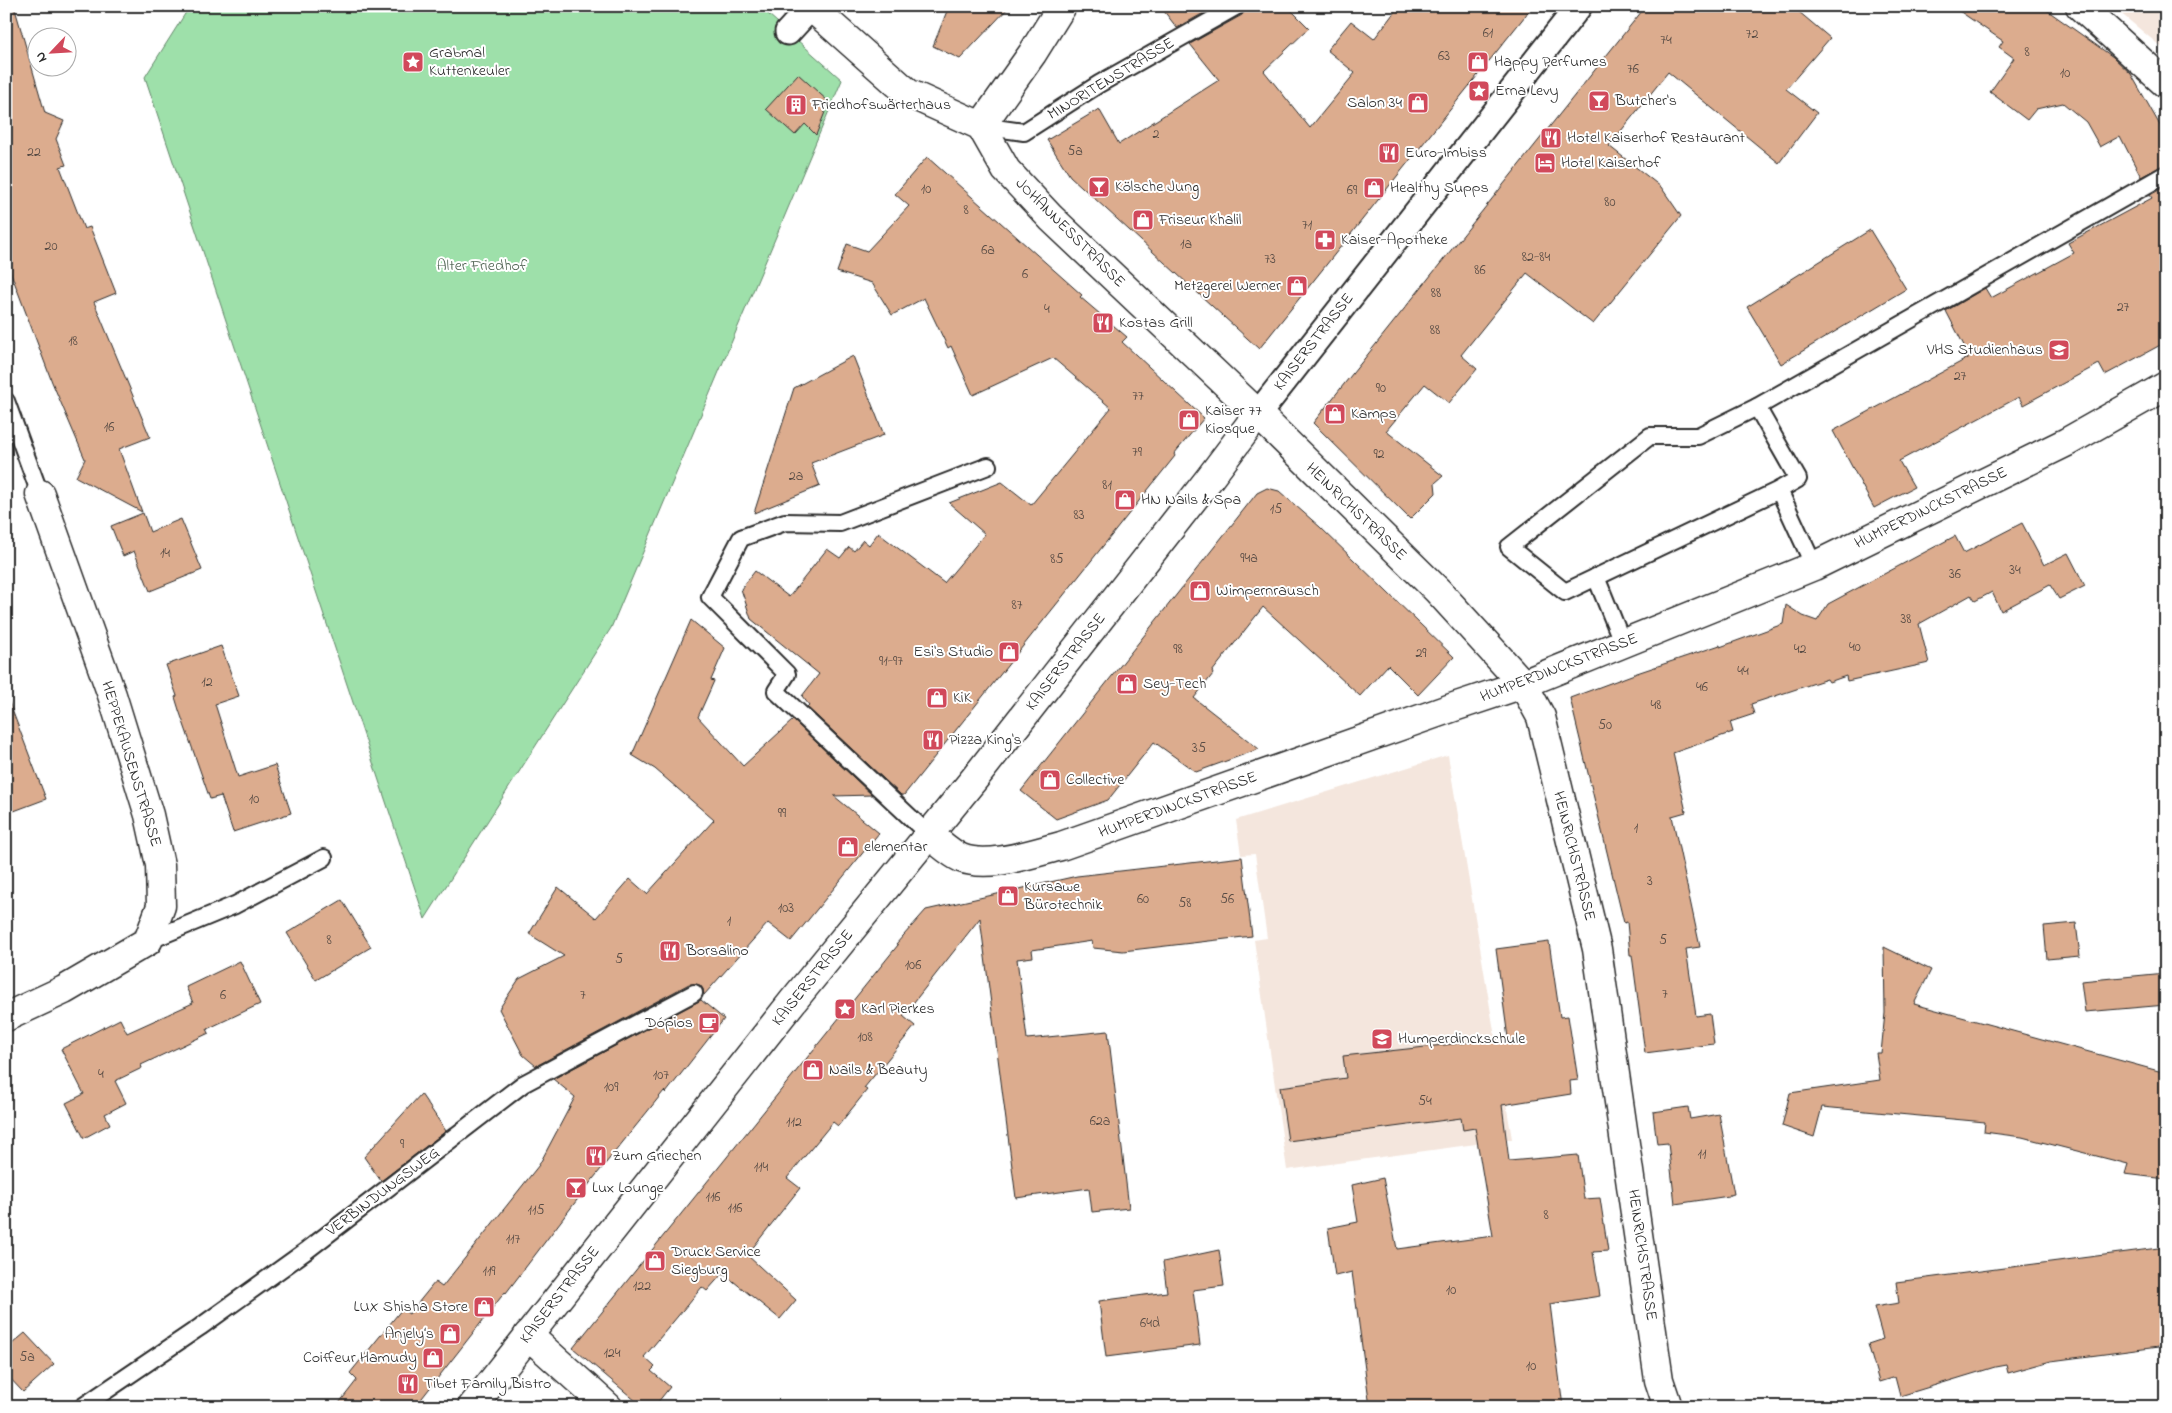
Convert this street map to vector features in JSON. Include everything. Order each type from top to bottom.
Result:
[{"type":"street","points":[[788,32],[811,7],[908,93],[981,126],[1032,54],[1062,6]]},
{"type":"street","name":"KAISERSTRASSE","points":[[472,1407],[1204,487],[1258,414],[1579,6]]},
{"type":"street","points":[[2080,6],[2166,84]]},
{"type":"street","name":"JOHANNESSTRASSE","points":[[981,126],[1006,170],[1051,218],[1258,414]]},
{"type":"street","name":"HUMPERDINCKSTRASSE","points":[[929,835],[962,858],[992,862],[1023,856],[1061,846],[1523,684],[1814,566],[2067,442],[2166,386]]},
{"type":"street","name":"HEINRICHSTRASSE","points":[[1258,414],[1438,592],[1523,684],[1541,718],[1597,950],[1659,1380],[1668,1407]]},
{"type":"street","name":"HEPPEKAUSENSTRASSE","points":[[40,494],[112,695],[149,815],[160,864],[161,906],[148,941]]},
{"type":"street","points":[[6,1017],[64,990],[148,941]]},
{"type":"street","points":[[528,1335],[608,1407]]},
{"type":"lane","name":"MINORITENSTRASSE","points":[[981,126],[1024,132],[1099,84],[1237,6]]},
{"type":"lane","points":[[1757,407],[1798,479],[1779,490],[1565,592],[1508,547],[1650,436],[1698,436],[1757,407],[2166,174]]},
{"type":"lane","points":[[6,401],[40,494]]},
{"type":"lane","points":[[929,835],[776,691],[787,674],[710,597],[741,538],[785,522],[840,523],[988,466]]},
{"type":"lane","points":[[1779,490],[1814,566]]},
{"type":"lane","points":[[1596,577],[1623,644]]},
{"type":"lane","points":[[148,941],[235,905],[324,858]]},
{"type":"lane","name":"VERBINDUNGSWEG","points":[[82,1407],[306,1251],[523,1084],[694,993]]},
{"type":"shaded area","points":[[2112,6],[2166,6],[2166,51]]},
{"type":"shaded area","name":"Humperdinckschule","points":[[1448,755],[1512,1139],[1287,1170],[1254,940],[1267,938],[1255,854],[1241,855],[1236,820]]},
{"type":"green space","name":"Alter Friedhof","points":[[190,6],[759,6],[842,80],[611,628],[425,919],[145,77]]},
{"type":"building","points":[[949,6],[1010,6],[960,59],[933,46]]},
{"type":"building","points":[[1160,6],[1216,6],[1177,28]]},
{"type":"building","points":[[1247,6],[1287,6],[1309,28],[1264,71],[1310,128],[1355,73],[1327,50],[1351,21],[1374,39],[1399,6],[1533,6],[1259,349],[1070,176],[1047,140],[1099,109],[1119,144],[1219,80],[1190,44],[1242,15]]},
{"type":"building","points":[[1646,6],[1792,6],[1830,38],[1786,89],[1817,113],[1779,163],[1668,72],[1609,146],[1661,187],[1681,216],[1593,324],[1527,273],[1461,355],[1477,369],[1449,403],[1425,384],[1386,431],[1443,476],[1435,483],[1436,493],[1410,519],[1313,423]]},
{"type":"building","points":[[1952,6],[2041,6],[2113,57],[2131,74],[2166,136],[2166,164],[2141,177],[2120,136],[2100,147],[2086,122],[2063,103],[2036,109],[2027,120],[1990,92],[2014,58],[1999,47],[2003,41]]},
{"type":"building","points":[[15,9],[28,54],[28,78],[35,78],[45,113],[64,121],[56,139],[66,165],[60,167],[84,229],[90,227],[116,293],[94,302],[150,437],[119,449],[142,512],[76,477],[85,459],[52,382],[6,260],[6,10]]},
{"type":"building","name":"Friedhofswärterhaus","points":[[798,74],[829,102],[816,135],[805,124],[795,135],[766,109]]},
{"type":"building","points":[[927,157],[1082,295],[1080,297],[1127,337],[1122,342],[1204,418],[904,795],[901,795],[807,707],[809,705],[802,696],[819,674],[751,619],[741,589],[755,571],[789,597],[827,549],[840,558],[849,547],[854,551],[863,540],[869,545],[878,533],[944,583],[985,534],[949,503],[1002,482],[1031,505],[1111,408],[1053,358],[973,395],[951,346],[948,348],[924,298],[892,315],[872,283],[837,272],[847,244],[867,251],[909,206],[895,194]]},
{"type":"building","name":"VHS Studienhaus","points":[[2166,186],[2166,342],[2105,375],[2099,364],[2023,405],[2019,397],[1899,461],[1914,487],[1874,508],[1833,431],[1970,357],[1946,311],[1985,288],[1991,298],[2074,253],[2068,243],[2152,198],[2150,195]]},
{"type":"building","points":[[1870,230],[1906,289],[1781,364],[1747,307]]},
{"type":"building","points":[[853,356],[884,435],[811,463],[820,486],[754,513],[794,388]]},
{"type":"building","points":[[1267,488],[1279,491],[1320,527],[1454,657],[1418,695],[1388,665],[1360,696],[1263,607],[1194,698],[1259,749],[1196,772],[1154,742],[1108,800],[1056,819],[1021,791],[1257,493]]},
{"type":"building","points":[[143,513],[150,532],[181,519],[202,570],[150,591],[134,551],[123,556],[111,526]]},
{"type":"building","points":[[2022,523],[2044,565],[2068,553],[2085,586],[2059,599],[2050,585],[2001,611],[1992,592],[1975,601],[1971,595],[1919,624],[1929,663],[1847,681],[1846,676],[1829,682],[1827,679],[1751,704],[1754,714],[1730,722],[1733,732],[1673,753],[1686,812],[1672,816],[1700,947],[1686,949],[1696,1016],[1710,1014],[1714,1044],[1645,1053],[1632,955],[1630,955],[1627,922],[1624,923],[1570,698],[1637,673],[1720,645],[1720,647],[1783,624],[1786,605],[1803,616],[1817,621],[1828,604],[1955,536],[1964,553]]},
{"type":"building","points":[[691,620],[725,648],[711,680],[714,681],[698,717],[743,766],[793,720],[872,795],[834,796],[879,833],[791,941],[768,923],[704,995],[700,985],[689,984],[536,1066],[523,1055],[499,1009],[519,979],[564,956],[529,934],[558,887],[596,918],[630,879],[647,894],[714,820],[655,769],[632,755]]},
{"type":"building","points":[[221,646],[239,696],[215,704],[238,777],[275,765],[291,813],[233,832],[221,796],[210,799],[179,710],[175,697],[177,696],[166,665]]},
{"type":"building","points":[[6,702],[9,702],[46,799],[6,814]]},
{"type":"building","points":[[1242,857],[1252,936],[1123,951],[1093,948],[1092,941],[1032,950],[1033,957],[1017,959],[1027,1039],[1108,1031],[1129,1208],[1092,1212],[1089,1188],[1016,1198],[980,918],[903,1016],[915,1026],[864,1088],[867,1090],[838,1126],[833,1122],[787,1178],[800,1188],[747,1255],[796,1300],[780,1319],[723,1273],[707,1291],[702,1287],[644,1357],[655,1367],[651,1371],[670,1387],[654,1407],[643,1407],[573,1348],[898,945],[896,944],[926,910],[1077,876]]},
{"type":"building","points":[[342,900],[371,947],[316,980],[287,933]]},
{"type":"building","points":[[2076,923],[2080,956],[2047,959],[2044,926]]},
{"type":"building","points":[[1549,942],[1560,1017],[1568,1016],[1578,1080],[1570,1081],[1571,1094],[1502,1105],[1509,1161],[1578,1155],[1584,1199],[1600,1198],[1608,1251],[1593,1252],[1600,1296],[1550,1304],[1563,1407],[1370,1407],[1352,1272],[1335,1276],[1328,1228],[1358,1222],[1352,1185],[1383,1178],[1397,1249],[1493,1236],[1475,1128],[1463,1130],[1461,1118],[1288,1141],[1280,1087],[1346,1078],[1343,1056],[1508,1038],[1496,949]]},
{"type":"building","points":[[1884,947],[1931,970],[1914,1004],[2166,1073],[2166,1179],[2125,1174],[2128,1164],[2022,1137],[1984,1132],[1985,1122],[1822,1107],[1814,1137],[1782,1126],[1790,1093],[1880,1080],[1876,1053],[1881,1053],[1885,1013]]},
{"type":"building","points":[[240,961],[260,1004],[207,1029],[209,1033],[141,1065],[142,1068],[115,1081],[126,1103],[105,1114],[110,1124],[84,1138],[66,1103],[84,1094],[61,1049],[120,1019],[127,1033],[193,1003],[186,987]]},
{"type":"building","points":[[2166,973],[2166,1005],[2085,1012],[2081,981]]},
{"type":"building","points":[[701,1000],[724,1019],[666,1093],[664,1091],[593,1179],[506,1293],[415,1407],[336,1407],[357,1380],[350,1373],[402,1309],[409,1314],[435,1282],[442,1287],[539,1165],[575,1097],[553,1079]]},
{"type":"building","points":[[421,1094],[446,1131],[381,1181],[364,1157]]},
{"type":"building","points":[[1688,1107],[1690,1119],[1719,1114],[1734,1194],[1675,1204],[1668,1143],[1657,1144],[1653,1112]]},
{"type":"building","points":[[2166,1247],[2166,1346],[2051,1361],[2008,1373],[2006,1365],[1995,1367],[1900,1396],[1895,1377],[1879,1382],[1868,1344],[1883,1339],[1874,1307],[1899,1303],[1896,1282]]},
{"type":"building","points":[[1219,1250],[1224,1286],[1193,1290],[1200,1345],[1106,1357],[1099,1301],[1167,1292],[1163,1262]]},
{"type":"building","points":[[25,1333],[54,1364],[23,1392],[6,1374],[6,1349]]},
{"type":"place","name":"Grabmal Kuttenkeuler","points":[[413,62]]},
{"type":"place","name":"Happy Perfumes","points":[[1478,62]]},
{"type":"place","name":"Erna Levy","points":[[1479,91]]},
{"type":"place","name":"Butcher's","points":[[1599,101]]},
{"type":"place","name":"Salon 34","points":[[1418,103]]},
{"type":"place","name":"Friedhofswärterhaus","points":[[796,105]]},
{"type":"place","name":"Hotel Kaiserhof Restaurant","points":[[1551,138]]},
{"type":"place","name":"Euro-Imbiss","points":[[1389,153]]},
{"type":"place","name":"Hotel Kaiserhof","points":[[1545,163]]},
{"type":"place","name":"Kölsche Jung","points":[[1099,187]]},
{"type":"place","name":"Healthy Supps","points":[[1374,188]]},
{"type":"place","name":"Friseur Khalil","points":[[1143,220]]},
{"type":"place","name":"Kaiser-Apotheke","points":[[1325,240]]},
{"type":"place","name":"Metzgerei Werner","points":[[1297,286]]},
{"type":"place","name":"Kostas Grill","points":[[1103,323]]},
{"type":"place","name":"VHS Studienhaus","points":[[2059,350]]},
{"type":"place","name":"Kamps","points":[[1335,414]]},
{"type":"place","name":"Kaiser 77 Kiosque","points":[[1189,420]]},
{"type":"place","name":"HN Nails & Spa","points":[[1125,500]]},
{"type":"place","name":"Wimpernrausch","points":[[1200,591]]},
{"type":"place","name":"Esi's Studio","points":[[1009,652]]},
{"type":"place","name":"Sey-Tech","points":[[1127,684]]},
{"type":"place","name":"KiK","points":[[937,698]]},
{"type":"place","name":"Pizza King's","points":[[933,740]]},
{"type":"place","name":"Collective","points":[[1050,780]]},
{"type":"place","name":"elementar","points":[[848,847]]},
{"type":"place","name":"Kursawe Bürotechnik","points":[[1008,896]]},
{"type":"place","name":"Borsalino","points":[[670,951]]},
{"type":"place","name":"Karl Pierkes","points":[[845,1009]]},
{"type":"place","name":"Dópios","points":[[709,1023]]},
{"type":"place","name":"Humperdinckschule","points":[[1382,1039]]},
{"type":"place","name":"Nails & Beauty","points":[[813,1070]]},
{"type":"place","name":"Zum Griechen","points":[[596,1156]]},
{"type":"place","name":"Lux Lounge","points":[[576,1188]]},
{"type":"place","name":"Druck Service Siegburg","points":[[655,1261]]},
{"type":"place","name":"LUX Shisha Store","points":[[484,1307]]},
{"type":"place","name":"Anjely‘s","points":[[450,1334]]},
{"type":"place","name":"Coiffeur Hamudy","points":[[433,1358]]},
{"type":"place","name":"Tibet Family Bistro","points":[[408,1384]]}]
